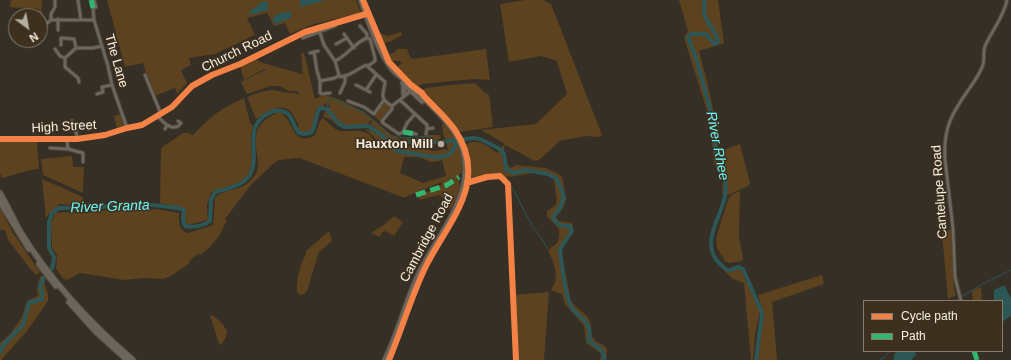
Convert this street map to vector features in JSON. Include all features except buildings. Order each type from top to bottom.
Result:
[{"type":"highway","points":[[361,0],[386,58],[393,70],[411,89]]},
{"type":"highway","points":[[401,78],[404,84],[404,95]]},
{"type":"highway","points":[[404,84],[411,89]]},
{"type":"highway","name":"Cambridge Road","points":[[385,360],[417,277],[428,255],[455,210],[463,191],[466,167],[462,146],[449,125],[433,108],[427,105],[411,89]]},
{"type":"highway","points":[[0,192],[20,230],[45,269]]},
{"type":"highway","points":[[0,202],[19,235],[80,316],[128,360]]},
{"type":"highway","points":[[52,278],[84,314],[133,360]]},
{"type":"street","points":[[52,20],[51,14],[55,7],[54,0]]},
{"type":"street","points":[[78,0],[81,20]]},
{"type":"street","name":"The Lane","points":[[94,0],[96,7],[93,8],[94,20],[108,66],[112,85],[127,128]]},
{"type":"street","name":"Cantelupe Road","points":[[961,300],[955,277],[952,222],[944,151],[947,130],[953,112],[983,64],[984,48],[1006,7],[1007,0]]},
{"type":"street","name":"Church Road","points":[[127,128],[142,126],[160,115],[172,107],[192,86],[212,75],[253,57],[294,36],[318,27],[366,14]]},
{"type":"street","points":[[48,23],[52,20],[94,20]]},
{"type":"street","points":[[58,20],[58,30]]},
{"type":"street","points":[[303,38],[335,26]]},
{"type":"street","points":[[320,81],[335,78],[339,75],[340,77],[345,76],[364,66],[368,66],[375,61],[376,58],[370,40],[360,26]]},
{"type":"street","points":[[318,27],[324,45],[335,61],[339,75]]},
{"type":"street","points":[[344,34],[354,48]]},
{"type":"street","points":[[61,45],[61,38],[74,39],[76,48]]},
{"type":"street","points":[[336,44],[347,38]]},
{"type":"street","points":[[335,61],[342,58],[362,41],[368,38]]},
{"type":"street","points":[[79,82],[78,78],[65,67],[65,58],[76,48],[93,48],[102,46]]},
{"type":"street","points":[[55,49],[60,56],[65,58]]},
{"type":"street","points":[[310,53],[316,52],[320,92],[322,94],[330,93]]},
{"type":"street","points":[[368,66],[385,82],[382,94],[384,100],[392,106]]},
{"type":"street","points":[[145,75],[163,123],[175,128],[181,123],[178,121]]},
{"type":"street","points":[[366,90],[376,75]]},
{"type":"street","points":[[340,93],[345,82],[345,76]]},
{"type":"street","points":[[97,94],[103,92],[100,86],[112,85]]},
{"type":"street","points":[[356,85],[370,92]]},
{"type":"street","points":[[411,89],[392,106],[392,109],[382,121],[394,132],[399,134],[403,132],[416,134]]},
{"type":"street","points":[[348,101],[364,107],[374,114],[384,100]]},
{"type":"street","points":[[400,100],[427,125],[426,134]]},
{"type":"street","points":[[403,132],[407,122],[415,114]]},
{"type":"street","points":[[72,122],[77,133],[77,139]]},
{"type":"street","points":[[165,129],[167,125]]},
{"type":"street","name":"High Street","points":[[0,139],[67,140],[105,135],[127,128]]},
{"type":"street","points":[[427,129],[433,128]]},
{"type":"street","points":[[67,140],[68,149]]},
{"type":"street","points":[[50,148],[54,146],[83,152],[83,162]]},
{"type":"shaded area","points":[[11,0],[42,0],[42,8],[10,7]]},
{"type":"shaded area","points":[[107,0],[356,0],[361,13],[314,24],[290,34],[285,23],[274,26],[267,13],[247,18],[255,35],[215,54],[189,58],[191,65],[181,70],[187,83],[177,94],[175,88],[155,96],[150,87],[143,63],[125,67]]},
{"type":"shaded area","points":[[525,0],[543,0],[551,4],[602,135],[599,137],[585,136],[560,141],[539,160],[535,161],[505,145],[505,157],[511,168],[516,165],[545,168],[562,177],[566,200],[562,210],[555,216],[559,221],[572,223],[573,227],[571,234],[561,250],[571,301],[589,319],[593,338],[606,347],[606,360],[600,360],[601,354],[586,343],[584,326],[565,304],[562,294],[552,291],[556,273],[548,250],[558,242],[559,229],[547,216],[547,211],[555,206],[557,201],[554,180],[545,174],[534,173],[511,177],[508,176],[506,179],[502,176],[493,175],[469,181],[469,159],[465,145],[473,142],[481,143],[497,153],[505,144],[481,130],[536,124],[567,94],[557,61],[541,56],[509,62],[500,4]]},
{"type":"shaded area","points":[[679,0],[718,0],[724,43],[699,51],[714,114],[718,152],[740,144],[750,183],[748,186],[728,195],[722,194],[723,179],[714,164],[710,120],[684,38],[688,31]]},
{"type":"shaded area","points":[[378,32],[388,36],[401,32],[402,35],[385,44],[388,55],[395,52],[397,49],[407,49],[410,57],[413,59],[486,49],[490,80],[474,79],[422,84],[416,88],[397,67],[402,63],[400,61],[391,61],[386,54],[377,34]]},
{"type":"shaded area","points":[[301,53],[304,53],[315,99],[322,96],[328,96],[341,100],[372,118],[369,123],[362,127],[339,127],[330,119],[323,117],[330,106],[326,103],[323,107],[316,110],[312,131],[304,133],[298,130],[299,126],[291,112],[287,109],[278,108],[256,119],[247,97],[271,90],[283,93],[301,94],[296,91],[289,91],[280,86],[270,86],[247,94],[241,82],[265,70],[264,69],[244,80],[240,65],[255,59],[260,62],[302,74],[303,76]]},
{"type":"shaded area","points":[[475,83],[489,95],[493,127],[460,132],[419,91],[437,87]]},
{"type":"shaded area","points":[[244,98],[250,123],[253,125],[251,138],[252,162],[250,172],[243,181],[211,193],[207,205],[208,220],[188,225],[185,221],[185,209],[160,203],[161,148],[183,133],[193,135],[216,114]]},
{"type":"shaded area","points":[[383,102],[391,106],[391,108],[381,121],[374,115]]},
{"type":"shaded area","points":[[278,112],[283,115],[297,135],[301,138],[307,138],[315,135],[320,121],[323,118],[335,129],[340,131],[361,131],[369,134],[384,152],[374,137],[365,130],[377,130],[370,124],[373,119],[390,134],[400,139],[440,135],[441,137],[436,144],[409,142],[401,144],[404,146],[421,146],[425,149],[435,151],[444,149],[448,150],[443,134],[442,123],[455,138],[462,159],[462,172],[457,177],[460,185],[457,198],[450,210],[448,203],[440,195],[420,200],[418,195],[438,188],[442,182],[405,198],[299,158],[279,160],[250,186],[225,219],[227,220],[219,236],[210,247],[200,255],[199,253],[189,261],[190,263],[171,276],[163,279],[144,278],[124,280],[80,273],[67,280],[64,279],[56,269],[57,255],[52,248],[51,223],[55,213],[83,213],[124,208],[142,210],[157,209],[179,213],[181,228],[188,233],[213,225],[215,198],[219,194],[246,184],[256,173],[258,168],[256,139],[258,129],[265,120]],"holes":[[[404,157],[418,157],[431,162],[442,160],[446,176],[423,183],[400,173]]]},
{"type":"shaded area","points":[[121,114],[125,125],[123,128],[117,129],[114,116]]},
{"type":"shaded area","points":[[0,140],[37,141],[39,169],[25,171],[2,178],[0,173]]},
{"type":"shaded area","points":[[72,156],[73,167],[84,167],[83,193],[43,175],[41,159]]},
{"type":"shaded area","points":[[42,179],[83,197],[82,207],[60,204],[46,218]]},
{"type":"shaded area","points":[[740,191],[739,236],[743,259],[741,261],[729,263],[725,261],[717,248],[716,240],[728,200],[731,195]]},
{"type":"shaded area","points":[[0,208],[13,233],[40,272],[36,275],[8,240],[5,230],[0,230]]},
{"type":"shaded area","points":[[394,216],[403,222],[394,236],[385,231],[382,232],[380,237],[371,233],[385,224]]},
{"type":"shaded area","points":[[952,229],[954,289],[956,295],[948,299],[942,233]]},
{"type":"shaded area","points":[[329,231],[332,241],[319,252],[307,291],[303,295],[300,295],[297,292],[297,281],[306,251]]},
{"type":"shaded area","points":[[738,268],[741,269],[760,310],[755,335],[753,360],[751,360],[744,283],[733,279],[724,271]]},
{"type":"shaded area","points":[[822,275],[824,284],[772,302],[777,360],[757,360],[764,314],[758,295]]},
{"type":"shaded area","points":[[40,276],[44,276],[45,279],[48,301],[27,331],[0,360],[0,343],[11,333],[22,317],[27,301],[38,296],[37,289]]},
{"type":"shaded area","points":[[981,287],[982,300],[973,300],[972,291]]},
{"type":"shaded area","points":[[549,292],[544,360],[517,360],[514,295]]},
{"type":"shaded area","points":[[210,315],[220,322],[227,331],[226,337],[221,345],[219,344]]},
{"type":"water","points":[[300,0],[327,0],[300,7]]},
{"type":"water","points":[[264,1],[267,1],[268,10],[250,15],[250,11]]},
{"type":"water","points":[[289,11],[292,16],[290,18],[276,24],[272,22],[275,15]]},
{"type":"water","points":[[1005,286],[1011,299],[1011,316],[1003,321],[1003,300],[994,300],[994,290]]},
{"type":"water","points":[[896,352],[915,352],[916,355],[911,360],[894,360],[894,355]]},
{"type":"waterway","name":"River Rhee","points":[[704,0],[704,13],[717,37],[717,43],[714,44],[706,34],[691,34],[688,37],[697,61],[712,116],[717,161],[724,173],[726,187],[723,204],[711,239],[711,248],[714,256],[726,269],[731,270],[737,267],[743,269],[761,310],[762,314],[756,360]]},
{"type":"waterway","points":[[1005,11],[1007,5]]},
{"type":"waterway","points":[[992,36],[1002,17]]},
{"type":"waterway","points":[[327,109],[328,100],[332,98],[341,104],[364,112],[390,136],[405,138],[432,136]]},
{"type":"waterway","name":"River Granta","points":[[0,352],[4,344],[23,325],[29,303],[42,299],[40,285],[51,270],[54,257],[49,248],[49,222],[52,213],[59,208],[88,209],[115,205],[153,205],[184,210],[183,220],[185,226],[194,227],[205,224],[210,221],[211,200],[215,192],[239,184],[250,175],[254,157],[254,131],[257,123],[263,116],[274,111],[285,112],[290,116],[299,133],[305,134],[312,132],[320,108],[327,109],[339,124],[345,127],[368,126],[387,140],[395,142],[440,142],[473,138],[480,139],[500,149],[504,154],[506,169],[514,173],[526,170],[548,174],[557,179],[564,197],[559,210],[553,217],[560,225],[570,226],[572,231],[560,249],[566,291],[574,311],[587,325],[589,330],[589,341],[602,351],[604,360]]},
{"type":"waterway","name":"River Granta","points":[[387,140],[393,148],[399,152],[430,157],[449,154],[456,144],[454,140]]},
{"type":"waterway","points":[[470,179],[500,174],[506,179],[528,218],[548,249]]},
{"type":"waterway","points":[[961,297],[1011,270]]},
{"type":"waterway","points":[[886,355],[889,352]]},
{"type":"waterway","points":[[880,360],[885,357]]},
{"type":"marked path","points":[[91,0],[93,8]]},
{"type":"marked path","points":[[403,132],[416,134]]},
{"type":"marked path","points":[[416,195],[447,185],[459,177]]},
{"type":"marked path","points":[[974,352],[977,360]]},
{"type":"cycle path","points":[[363,0],[389,62],[411,85],[422,93],[455,130],[465,149],[468,167],[467,184],[462,201],[426,266],[389,360]]},
{"type":"cycle path","points":[[0,139],[77,139],[105,135],[142,125],[172,107],[192,86],[212,75],[240,64],[305,32],[366,14]]},
{"type":"cycle path","points":[[467,182],[487,177],[500,176],[508,184],[516,360]]},
{"type":"place","name":"Hauxton Mill","points":[[441,144]]}]
